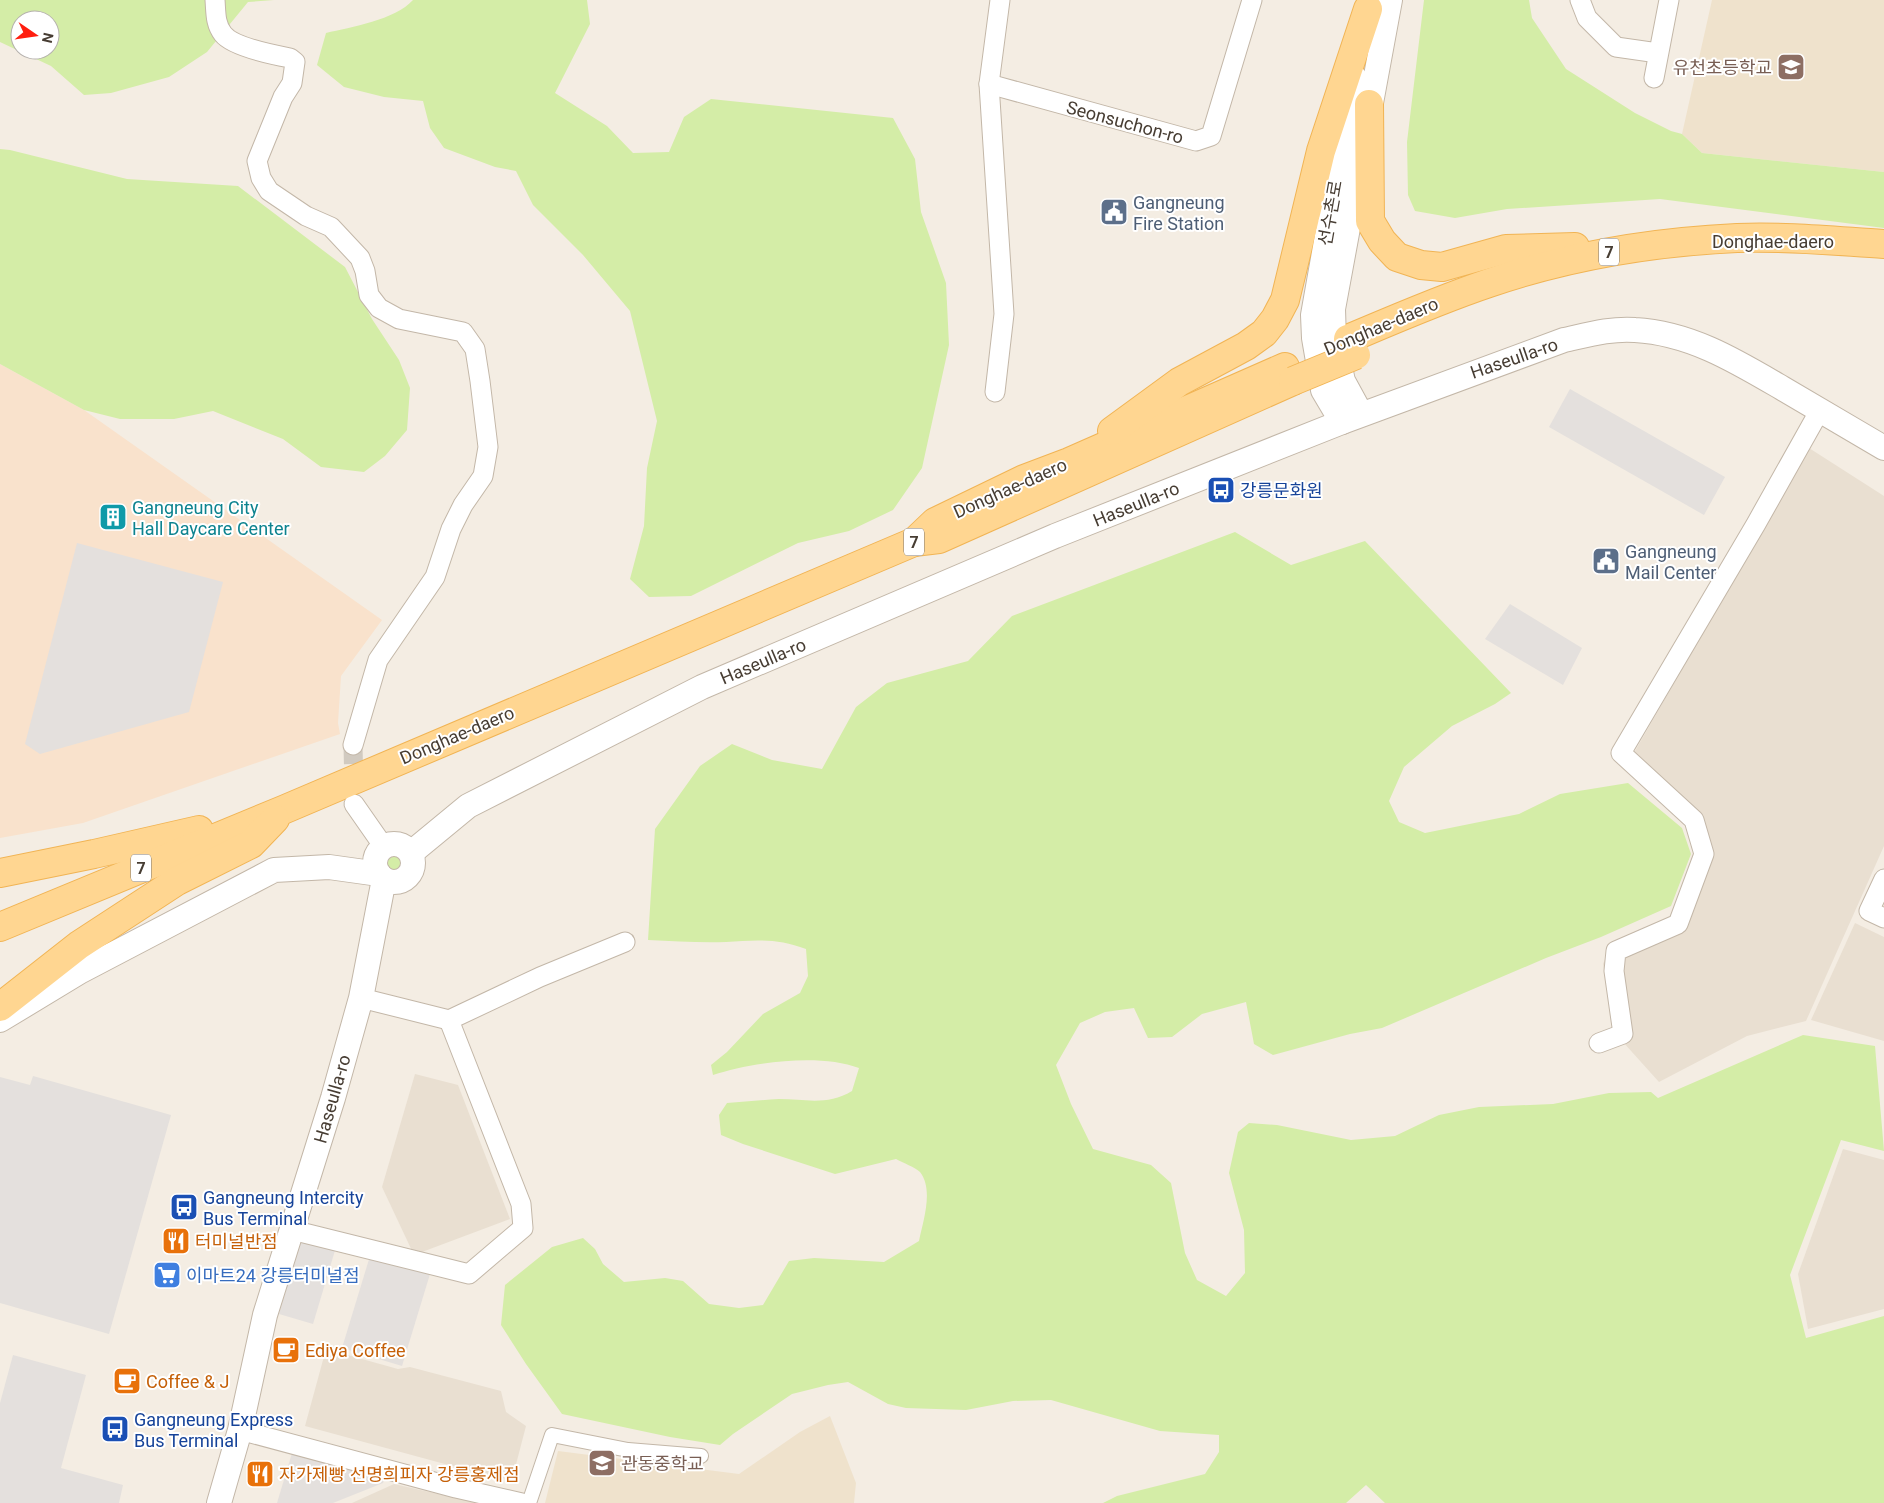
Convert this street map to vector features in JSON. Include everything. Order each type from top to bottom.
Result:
[{"type":"main road","points":[[1069,462],[1179,382],[1246,346],[1264,333],[1274,319],[1285,300],[1321,151],[1376,3]]},
{"type":"main road","points":[[1370,104],[1370,222],[1382,241],[1397,257],[1421,265],[1442,267],[1506,249],[1651,245]]},
{"type":"main road","name":"Donghae-daero","points":[[914,542],[935,522],[1024,480],[1289,374],[1352,347],[1443,299],[1490,282],[1555,263],[1651,245],[1739,238],[1884,244]]},
{"type":"main road","name":"Donghae-daero","points":[[1352,347],[1437,320],[1499,297],[1597,272],[1650,263],[1758,256],[1823,257],[1884,261]]},
{"type":"main road","name":"Donghae-daero","points":[[0,927],[283,810],[914,542],[939,539],[1289,374]]},
{"type":"main road","points":[[0,873],[94,854],[283,810]]},
{"type":"main road","points":[[0,1007],[79,945],[177,881],[252,844],[283,810]]},
{"type":"street","points":[[216,0],[216,20],[223,35],[241,46],[290,58],[295,62],[292,83],[283,97],[257,161],[261,178],[269,190],[306,216],[331,227],[360,258],[370,295],[379,308],[398,319],[463,332],[475,349],[488,448],[483,476],[463,506],[451,529],[435,577],[378,660],[353,745]]},
{"type":"street","points":[[995,392],[1004,314],[989,84],[1000,0]]},
{"type":"street","name":"Seonsuchon-ro","points":[[989,84],[1196,141],[1211,136],[1252,0]]},
{"type":"street","points":[[1580,0],[1587,18],[1616,47],[1658,53]]},
{"type":"street","points":[[1654,78],[1669,0]]},
{"type":"street","name":"선수촌로","points":[[1351,418],[1334,341],[1333,309],[1370,104],[1376,3]]},
{"type":"street","name":"선수촌로","points":[[1351,418],[1323,390],[1314,338],[1313,314],[1376,3]]},
{"type":"street","name":"Haseulla-ro","points":[[411,853],[468,806],[702,687],[1055,536],[1351,418],[1564,340],[1598,333],[1634,330],[1665,333],[1698,343],[1731,358],[1884,448]]},
{"type":"street","points":[[1599,1043],[1623,1034],[1614,971],[1616,951],[1678,924],[1704,854],[1694,820],[1621,753],[1756,524],[1820,410]]},
{"type":"street","points":[[354,804],[384,847]]},
{"type":"street","points":[[0,1020],[81,971],[274,870],[329,867],[398,882],[408,876],[414,865],[411,853],[407,848],[395,844],[384,847],[379,851],[375,863],[381,877]]},
{"type":"street","name":"Haseulla-ro","points":[[219,1503],[240,1430],[265,1315],[333,1098],[361,998],[381,877]]},
{"type":"street","points":[[1877,915],[1884,879]]},
{"type":"street","points":[[361,998],[449,1020],[540,977],[625,942]]},
{"type":"street","points":[[292,1230],[469,1274],[524,1228],[521,1204],[449,1020]]},
{"type":"street","points":[[240,1430],[456,1488],[522,1503]]},
{"type":"street","points":[[529,1503],[552,1435],[628,1450],[701,1456]]},
{"type":"shaded area","name":"유천초등학교","points":[[1712,0],[1884,0],[1884,172],[1702,153],[1682,134]]},
{"type":"shaded area","points":[[0,364],[84,410],[382,620],[341,676],[338,723],[340,734],[83,823],[0,838]]},
{"type":"shaded area","points":[[1570,389],[1725,477],[1704,515],[1549,427]]},
{"type":"shaded area","points":[[1809,448],[1884,496],[1884,846],[1806,1021],[1747,1036],[1659,1082],[1614,1032],[1603,964],[1611,945],[1675,914],[1700,854],[1691,827],[1627,765]]},
{"type":"shaded area","points":[[77,543],[223,582],[189,712],[40,754],[25,744]]},
{"type":"shaded area","points":[[1510,604],[1582,648],[1563,685],[1485,639]]},
{"type":"shaded area","points":[[1855,923],[1884,937],[1884,1041],[1811,1020]]},
{"type":"shaded area","points":[[415,1074],[458,1085],[510,1219],[414,1255],[382,1187]]},
{"type":"shaded area","points":[[33,1076],[171,1115],[109,1334],[0,1303],[0,1077],[30,1085]]},
{"type":"shaded area","points":[[1843,1149],[1884,1160],[1884,1309],[1808,1329],[1798,1274]]},
{"type":"shaded area","points":[[302,1237],[336,1247],[313,1324],[279,1314]]},
{"type":"shaded area","points":[[370,1256],[430,1274],[402,1366],[342,1348]]},
{"type":"shaded area","points":[[326,1349],[398,1369],[410,1367],[501,1391],[506,1412],[526,1426],[514,1472],[510,1477],[500,1479],[305,1426]]},
{"type":"shaded area","points":[[13,1355],[86,1375],[61,1468],[123,1485],[119,1503],[0,1503],[0,1403]]},
{"type":"shaded area","name":"관동중학교","points":[[830,1416],[856,1483],[854,1503],[545,1503],[558,1451],[739,1474],[800,1432]]},
{"type":"shaded area","points":[[292,1453],[385,1476],[383,1483],[333,1503],[277,1503]]},
{"type":"shaded area","points":[[394,1484],[478,1503],[352,1503]]},
{"type":"green space","points":[[0,0],[274,0],[248,2],[207,52],[169,77],[111,93],[84,95],[51,66],[38,60],[60,60],[60,10],[10,10],[10,47],[0,42]]},
{"type":"green space","points":[[413,0],[587,0],[590,24],[555,93],[607,126],[633,153],[669,152],[684,117],[711,99],[893,118],[915,159],[921,212],[946,283],[949,345],[922,468],[893,510],[849,531],[798,543],[691,596],[649,597],[630,579],[644,526],[647,468],[657,421],[630,311],[583,255],[533,205],[516,171],[495,167],[444,148],[430,128],[423,101],[384,97],[344,87],[317,65],[326,33],[384,18],[405,7]]},
{"type":"green space","points":[[1424,0],[1529,0],[1532,18],[1566,69],[1635,113],[1671,131],[1682,134],[1702,153],[1884,172],[1884,228],[1660,199],[1507,209],[1455,218],[1415,211],[1408,195],[1407,142]]},
{"type":"green space","points":[[0,149],[127,179],[238,186],[345,267],[372,319],[399,360],[410,388],[407,430],[385,456],[364,472],[321,467],[283,439],[213,411],[174,419],[120,419],[84,410],[0,364]]},
{"type":"green space","points":[[1235,532],[1291,565],[1365,541],[1511,693],[1495,704],[1452,726],[1404,767],[1389,801],[1399,822],[1425,833],[1519,814],[1560,794],[1628,783],[1682,828],[1691,854],[1671,906],[1382,1028],[1350,1034],[1273,1055],[1254,1044],[1246,1002],[1202,1014],[1172,1037],[1148,1038],[1134,1008],[1105,1012],[1080,1023],[1056,1065],[1071,1104],[1093,1149],[1151,1165],[1171,1183],[1185,1253],[1197,1280],[1226,1296],[1245,1273],[1244,1230],[1229,1173],[1238,1132],[1249,1123],[1277,1125],[1351,1140],[1395,1136],[1439,1115],[1479,1107],[1553,1104],[1609,1093],[1651,1092],[1658,1098],[1803,1035],[1875,1046],[1884,1151],[1841,1140],[1790,1275],[1806,1338],[1884,1316],[1884,1503],[1385,1503],[1366,1485],[1346,1503],[1103,1503],[1117,1496],[1205,1474],[1219,1452],[1219,1435],[1160,1431],[1051,1400],[1013,1401],[966,1410],[906,1408],[888,1404],[848,1382],[792,1394],[720,1445],[670,1437],[562,1414],[526,1364],[501,1325],[505,1285],[552,1247],[583,1238],[595,1249],[603,1264],[624,1282],[665,1278],[683,1281],[709,1304],[739,1308],[763,1305],[789,1261],[814,1258],[884,1262],[919,1241],[927,1196],[924,1179],[920,1172],[912,1167],[896,1159],[835,1174],[721,1135],[719,1115],[727,1103],[779,1099],[816,1101],[834,1099],[852,1091],[859,1068],[843,1063],[806,1060],[747,1066],[713,1075],[711,1065],[727,1052],[763,1014],[800,993],[808,976],[806,949],[795,945],[756,940],[706,942],[648,940],[655,829],[700,766],[732,744],[772,760],[822,769],[856,707],[887,683],[968,661],[1012,616]]},
{"type":"green space","points":[[395,852],[403,855],[406,863],[403,871],[395,874],[387,871],[384,863],[387,855]]},
{"type":"tunnel","points":[[353,745],[354,790]]},
{"type":"place","name":"유천초등학교","points":[[1791,67]]},
{"type":"place","name":"Gangneung Fire Station","points":[[1114,212]]},
{"type":"place","name":"강릉문화원","points":[[1221,490]]},
{"type":"place","name":"Gangneung City Hall Daycare Center","points":[[113,517]]},
{"type":"place","name":"Gangneung Mail Center","points":[[1606,561]]},
{"type":"place","name":"Gangneung Intercity Bus Terminal","points":[[184,1207]]},
{"type":"place","name":"터미널반점","points":[[176,1241]]},
{"type":"place","name":"이마트24 강릉터미널점","points":[[167,1275]]},
{"type":"place","name":"Ediya Coffee","points":[[286,1350]]},
{"type":"place","name":"Coffee & J","points":[[127,1381]]},
{"type":"place","name":"Gangneung Express Bus Terminal","points":[[115,1429]]},
{"type":"place","name":"관동중학교","points":[[602,1463]]},
{"type":"place","name":"자가제빵 선명희피자 강릉홍제점","points":[[260,1474]]}]
